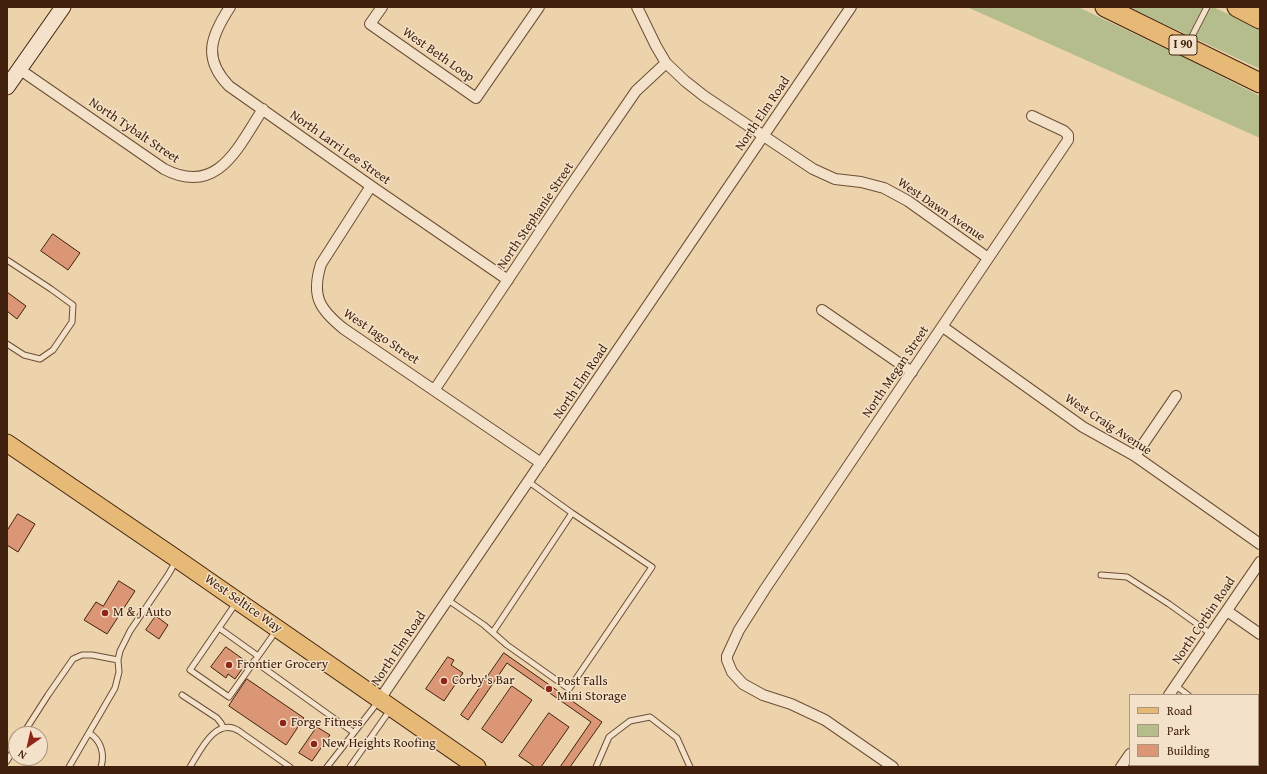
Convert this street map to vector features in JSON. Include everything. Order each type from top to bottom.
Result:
[{"type":"highway","name":"I 90","points":[[1105,7],[1260,83]]},
{"type":"highway","points":[[1237,7],[1260,19]]},
{"type":"main road","name":"West Seltice Way","points":[[7,443],[278,628],[477,767]]},
{"type":"street","points":[[7,88],[63,7]]},
{"type":"street","name":"North Larri Lee Street","points":[[230,7],[214,35],[213,46],[213,59],[215,67],[229,86],[508,280]]},
{"type":"street","name":"West Beth Loop","points":[[382,7],[370,24],[476,98],[539,7]]},
{"type":"street","name":"West Dawn Avenue","points":[[636,7],[666,63],[704,96],[813,169],[835,179],[861,182],[884,188],[908,201],[988,258]]},
{"type":"street","name":"North Elm Road","points":[[386,703],[448,600],[851,7]]},
{"type":"street","name":"North Stephanie Street","points":[[435,389],[565,194],[636,91],[666,63]]},
{"type":"street","name":"North Tybalt Street","points":[[19,69],[164,169],[182,177],[204,176],[223,166],[231,157],[263,109]]},
{"type":"street","name":"North Megan Street","points":[[893,767],[825,720],[791,704],[763,695],[743,684],[732,672],[727,656],[743,624],[1068,140],[1068,135],[1064,131],[1032,116]]},
{"type":"street","name":"West Iago Street","points":[[371,186],[321,264],[318,273],[317,286],[323,310],[331,319],[541,463]]},
{"type":"street","points":[[822,310],[912,372]]},
{"type":"street","name":"West Craig Avenue","points":[[943,327],[1083,426],[1135,456],[1260,544]]},
{"type":"street","points":[[1135,456],[1176,396]]},
{"type":"street","name":"North Corbin Road","points":[[1170,694],[1260,562]]},
{"type":"street","points":[[1227,611],[1260,634]]},
{"type":"street","points":[[1121,767],[1129,755]]},
{"type":"lane","points":[[1187,47],[1208,7]]},
{"type":"lane","points":[[7,260],[73,305],[72,322],[53,350],[40,359],[24,355],[7,344]]},
{"type":"lane","points":[[448,600],[493,632],[507,645],[569,689],[652,567],[529,482]]},
{"type":"lane","points":[[493,632],[572,513]]},
{"type":"lane","points":[[69,767],[115,688],[120,651],[130,631],[177,559]]},
{"type":"lane","points":[[1101,575],[1127,577],[1169,604],[1211,634]]},
{"type":"lane","points":[[237,600],[190,670],[229,697],[278,628]]},
{"type":"lane","points":[[219,628],[258,656]]},
{"type":"lane","points":[[28,726],[73,659],[82,655],[92,655],[118,660]]},
{"type":"lane","points":[[254,661],[353,732]]},
{"type":"lane","points":[[1176,686],[1187,694]]},
{"type":"lane","points":[[182,695],[217,718],[223,728]]},
{"type":"lane","points":[[350,767],[386,703]]},
{"type":"lane","name":"North Elm Road","points":[[327,767],[353,732],[386,703]]},
{"type":"lane","points":[[596,767],[609,737],[630,721],[650,717],[677,738],[690,767]]},
{"type":"lane","points":[[190,767],[212,735],[217,730],[223,728],[236,729],[290,767]]},
{"type":"lane","points":[[89,733],[95,737],[102,749],[101,767]]},
{"type":"green space","points":[[967,7],[1078,7],[1260,96],[1260,138]]},
{"type":"green space","points":[[1128,7],[1213,7],[1260,29],[1260,69]]},
{"type":"building","points":[[53,234],[80,253],[68,270],[41,251]]},
{"type":"building","points":[[7,292],[26,306],[17,319],[7,311]]},
{"type":"building","points":[[18,514],[35,524],[18,552],[7,545],[7,531]]},
{"type":"building","name":"M & J Auto","points":[[119,581],[135,591],[107,634],[84,620],[96,602],[103,606]]},
{"type":"building","points":[[156,616],[168,625],[159,639],[146,630]]},
{"type":"building","name":"Frontier Grocery","points":[[226,647],[247,662],[235,679],[228,674],[226,678],[211,667]]},
{"type":"building","name":"Post Falls Mini Storage","points":[[504,653],[602,722],[570,767],[560,767],[591,722],[507,663],[468,720],[461,715]]},
{"type":"building","name":"Corby's Bar","points":[[448,657],[454,660],[451,665],[463,673],[444,701],[426,689]]},
{"type":"building","points":[[247,679],[304,718],[286,745],[229,706]]},
{"type":"building","name":"Post Falls Mini Storage","points":[[512,686],[532,700],[502,743],[482,729]]},
{"type":"building","name":"Post Falls Mini Storage","points":[[549,713],[569,727],[541,767],[535,767],[519,756]]},
{"type":"building","name":"New Heights Roofing","points":[[317,727],[330,735],[312,761],[299,753]]},
{"type":"place","name":"M & J Auto","points":[[105,613]]},
{"type":"place","name":"Frontier Grocery","points":[[229,665]]},
{"type":"place","name":"Corby's Bar","points":[[444,681]]},
{"type":"place","name":"Post Falls Mini Storage","points":[[549,689]]},
{"type":"place","name":"Forge Fitness","points":[[283,723]]},
{"type":"place","name":"New Heights Roofing","points":[[314,744]]}]
